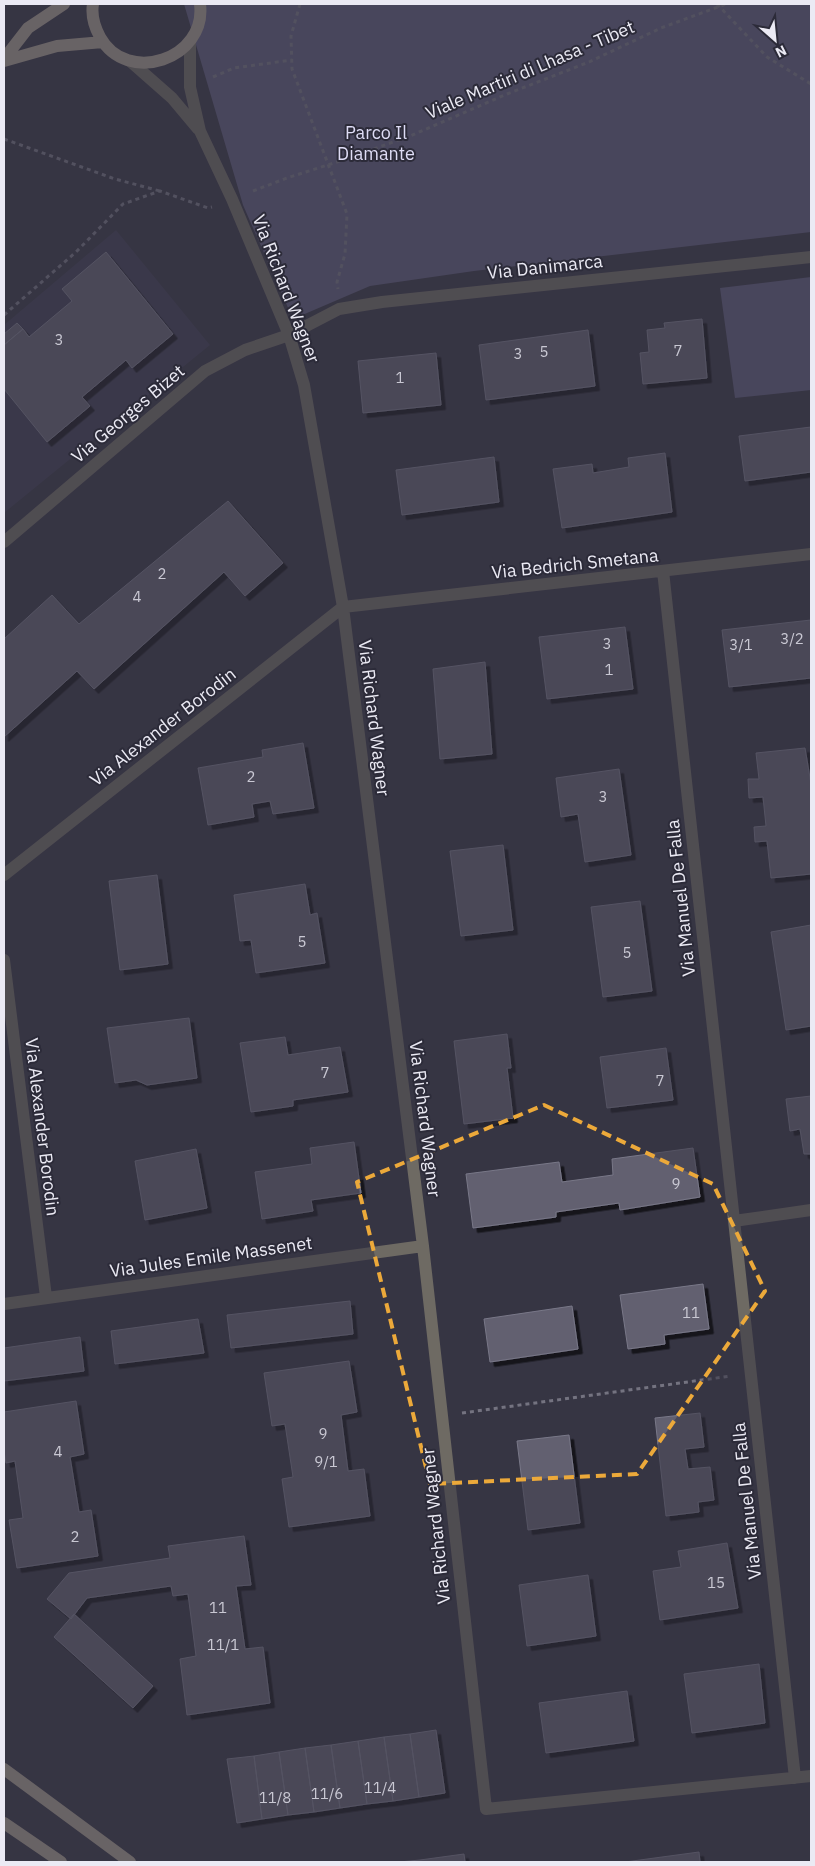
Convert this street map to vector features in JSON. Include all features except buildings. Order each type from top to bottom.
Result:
[{"type":"main road","points":[[4,60],[28,28],[64,4]]},
{"type":"main road","points":[[93,4],[92,10],[95,27],[102,42],[115,54],[130,61],[146,63],[163,60],[178,53],[190,41],[198,26],[200,4]]},
{"type":"main road","points":[[4,60],[58,46],[102,42]]},
{"type":"main road","points":[[4,1769],[130,1862]]},
{"type":"main road","points":[[4,1823],[61,1862]]},
{"type":"street","name":"Via Richard Wagner","points":[[190,41],[190,87],[200,131],[232,199],[289,335],[304,384],[343,607],[423,1246],[486,1809],[811,1776]]},
{"type":"street","name":"Via Richard Wagner","points":[[130,61],[172,98],[200,131]]},
{"type":"street","name":"Via Danimarca","points":[[289,335],[340,309],[382,302],[811,258]]},
{"type":"street","name":"Via Georges Bizet","points":[[4,542],[205,371],[245,350],[289,335]]},
{"type":"street","name":"Via Bedrich Smetana","points":[[343,607],[811,554]]},
{"type":"street","name":"Via Manuel De Falla","points":[[663,571],[795,1778]]},
{"type":"street","name":"Via Alexander Borodin","points":[[4,875],[343,607]]},
{"type":"street","name":"Via Alexander Borodin","points":[[4,960],[46,1297]]},
{"type":"street","points":[[734,1221],[811,1210]]},
{"type":"street","name":"Via Jules Emile Massenet","points":[[4,1304],[423,1246]]},
{"type":"path","points":[[300,4],[291,36],[292,70],[347,214],[345,254],[337,282],[340,309]]},
{"type":"path","name":"Viale Martiri di Lhasa - Tibet","points":[[4,139],[115,179],[160,191],[208,208],[287,178],[410,136],[507,94],[589,62],[661,28],[718,5],[726,4]]},
{"type":"path","points":[[718,5],[767,56],[811,84]]},
{"type":"path","points":[[4,315],[76,252],[124,204],[160,191]]},
{"type":"path","points":[[442,1415],[751,1374]]},
{"type":"highlighted area","points":[[544,1105],[713,1184],[765,1291],[637,1474],[430,1484],[357,1182]]},
{"type":"shaded area","points":[[116,230],[210,345],[4,513],[4,325]]},
{"type":"green space","name":"Parco Il Diamante","points":[[184,4],[811,4],[811,232],[474,271],[370,286],[293,319],[243,205]]},
{"type":"green space","points":[[811,277],[811,390],[735,398],[720,288]]}]
